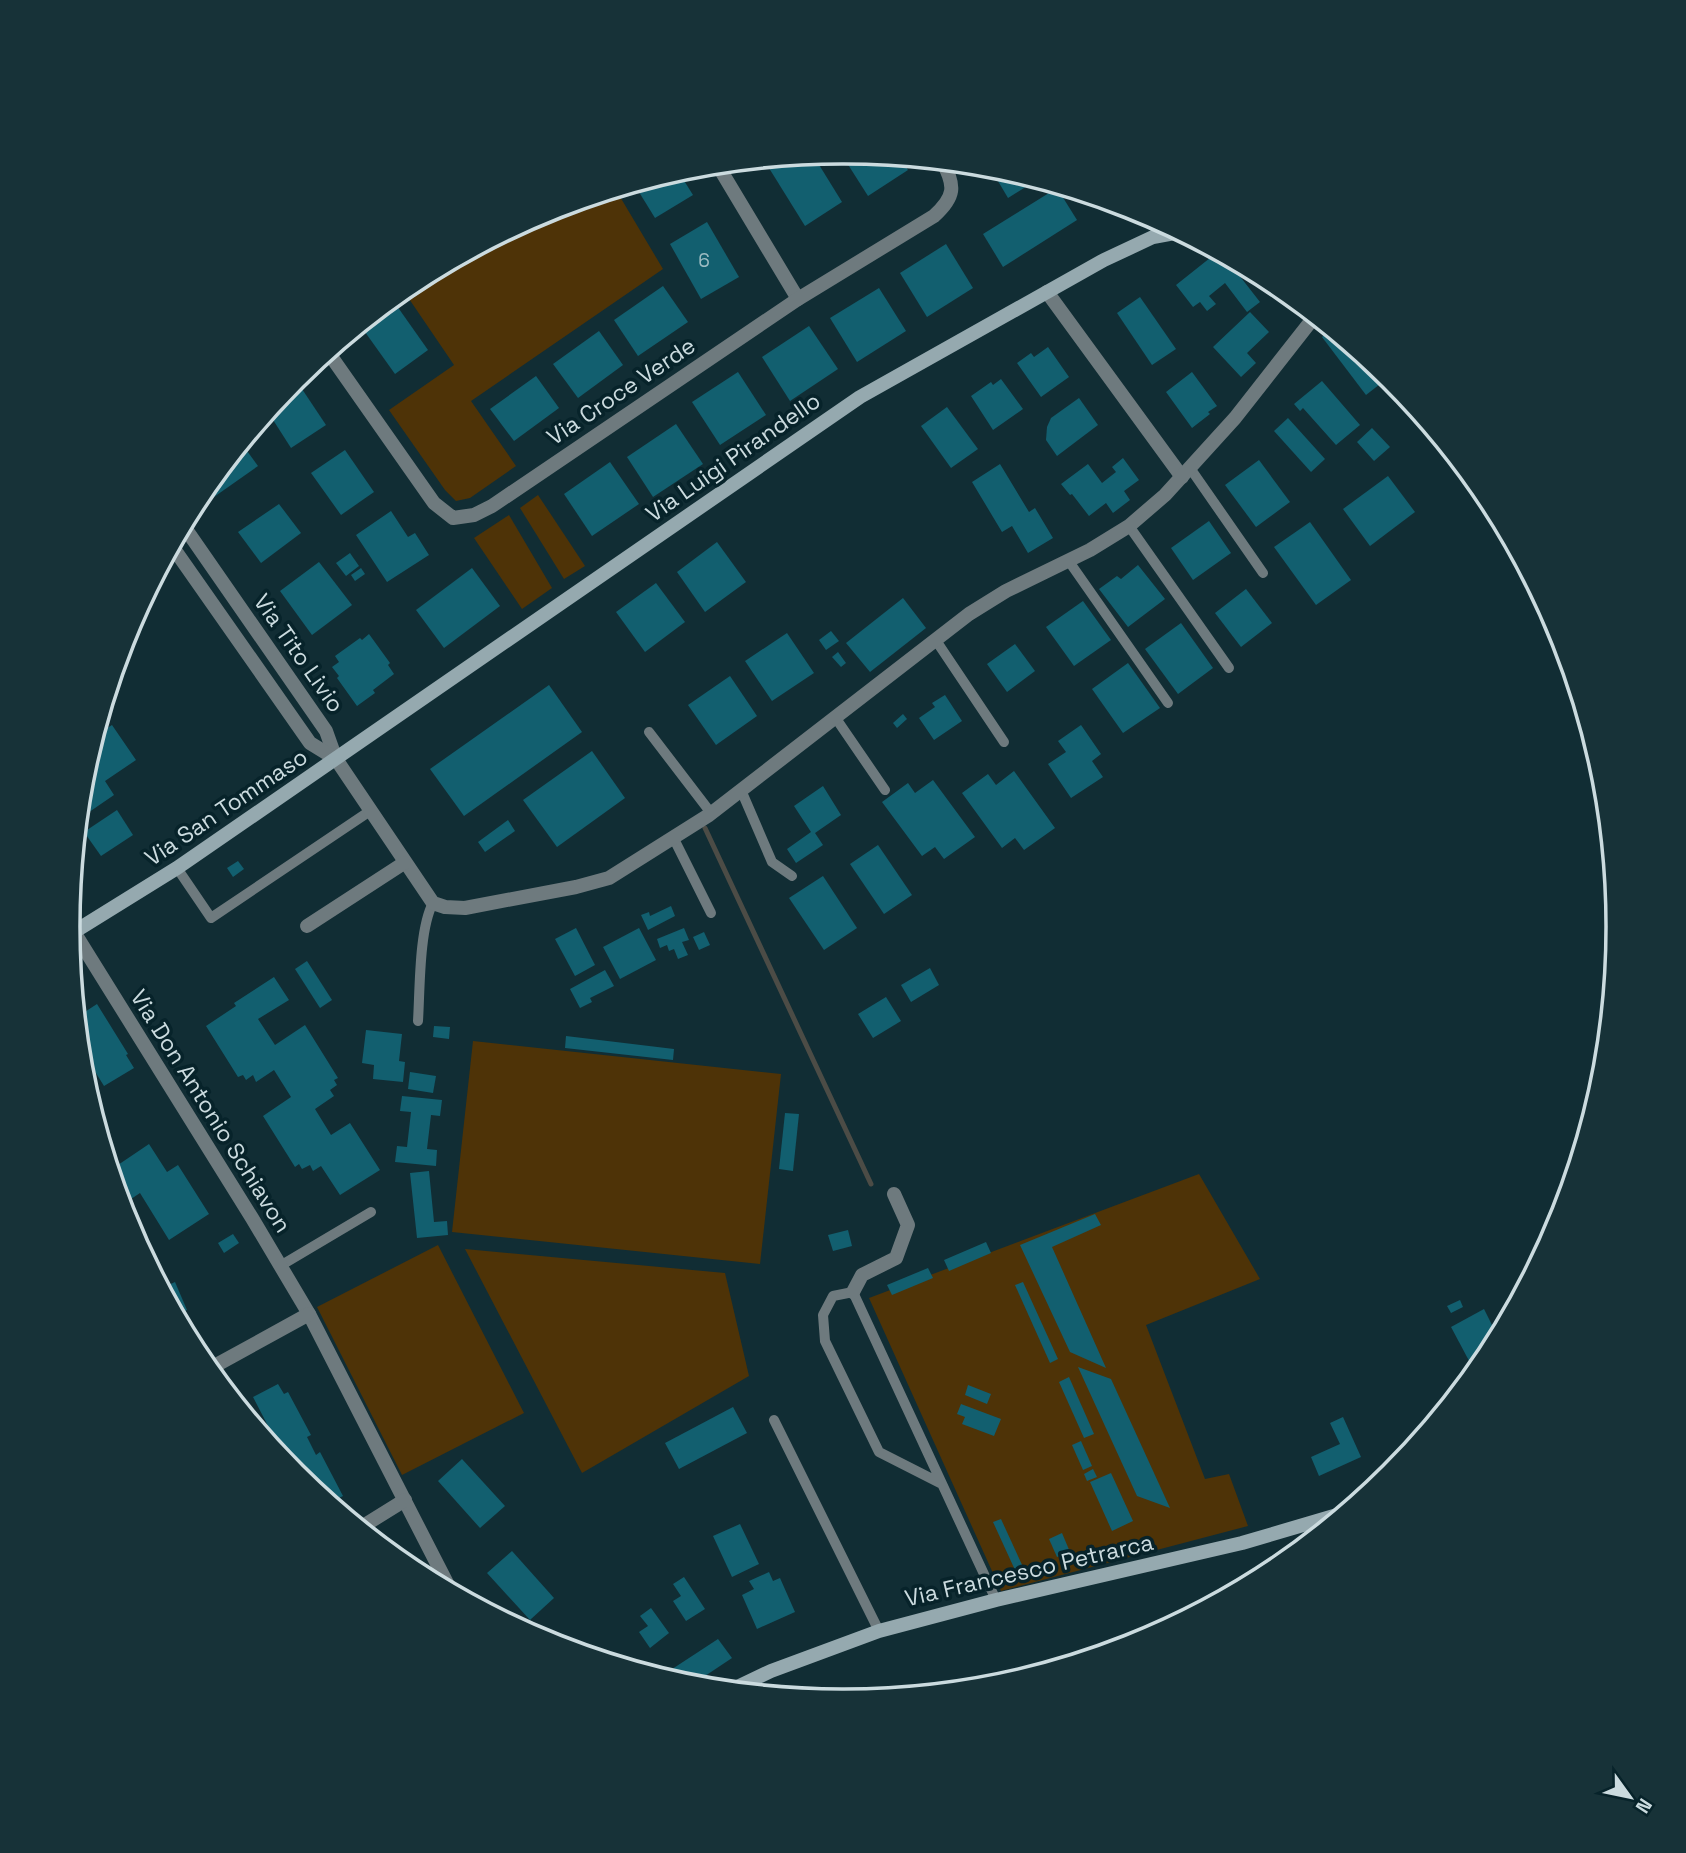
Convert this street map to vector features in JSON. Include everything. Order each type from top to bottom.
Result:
[{"type":"street","name":"Via Croce Verde","points":[[333,360],[433,503],[453,518],[474,515],[492,506],[798,299],[934,216],[947,204],[953,188],[948,172]]},
{"type":"street","points":[[723,174],[798,299]]},
{"type":"street","name":"Via Luigi Pirandello","points":[[335,760],[860,397],[1104,260],[1153,237],[1163,235]]},
{"type":"street","points":[[1047,292],[1186,472]]},
{"type":"street","points":[[433,903],[465,908],[576,887],[609,878],[674,839],[935,639],[1006,591],[1090,550],[1129,526],[1186,472],[1235,418],[1309,324]]},
{"type":"street","name":"Via Tito Livio","points":[[189,535],[326,730],[335,760]]},
{"type":"street","name":"Via Tito Livio","points":[[178,554],[310,743],[335,760]]},
{"type":"street","name":"Via San Tommaso","points":[[80,928],[177,869],[335,760],[433,903]]},
{"type":"street","points":[[307,926],[404,863]]},
{"type":"street","name":"Via Don Antonio Schiavon","points":[[81,950],[309,1314],[443,1575]]},
{"type":"street","points":[[853,1292],[862,1275],[896,1258],[908,1225],[894,1194]]},
{"type":"street","points":[[219,1364],[309,1314]]},
{"type":"street","points":[[369,1523],[405,1500]]},
{"type":"street","name":"Via Francesco Petrarca","points":[[747,1682],[879,1630],[1242,1543],[1321,1520]]},
{"type":"lane","points":[[1186,472],[1263,573]]},
{"type":"lane","points":[[1129,526],[1229,668]]},
{"type":"lane","points":[[1068,560],[1168,703]]},
{"type":"lane","points":[[935,639],[1004,743]]},
{"type":"lane","points":[[835,717],[885,790]]},
{"type":"lane","points":[[649,732],[711,813]]},
{"type":"lane","points":[[741,790],[772,862],[792,876]]},
{"type":"lane","points":[[177,869],[211,918],[370,811]]},
{"type":"lane","points":[[674,839],[711,913]]},
{"type":"lane","points":[[418,1021],[427,913],[433,903]]},
{"type":"lane","points":[[280,1266],[371,1212]]},
{"type":"lane","points":[[942,1484],[879,1452],[825,1341],[823,1315],[834,1296],[853,1292],[996,1600]]},
{"type":"lane","points":[[774,1420],[879,1630]]},
{"type":"shaded area","points":[[620,197],[663,269],[471,401],[516,466],[470,498],[456,501],[445,490],[389,410],[454,365],[410,300],[462,266],[506,243],[551,222]]},
{"type":"shaded area","points":[[538,495],[585,566],[564,579],[520,508]]},
{"type":"shaded area","points":[[509,515],[552,588],[522,609],[474,538]]},
{"type":"shaded area","points":[[473,1041],[781,1074],[760,1264],[452,1232]]},
{"type":"shaded area","points":[[1199,1174],[1260,1279],[1146,1325],[1205,1479],[1229,1474],[1248,1526],[1001,1591],[869,1298]]},
{"type":"shaded area","points":[[438,1245],[524,1413],[402,1475],[317,1307]]},
{"type":"shaded area","points":[[465,1249],[725,1273],[749,1376],[582,1473]]},
{"type":"building","points":[[848,164],[906,167],[908,170],[868,196]]},
{"type":"building","points":[[819,165],[842,202],[805,226],[769,168]]},
{"type":"building","points":[[997,180],[1026,187],[1008,198]]},
{"type":"building","points":[[684,181],[693,195],[655,218],[639,192]]},
{"type":"building","points":[[1049,193],[1062,197],[1077,220],[1003,267],[983,234]]},
{"type":"building","points":[[707,222],[739,277],[701,299],[670,244]]},
{"type":"building","points":[[946,244],[973,288],[927,317],[900,273]]},
{"type":"building","points":[[1209,258],[1239,276],[1260,302],[1247,312],[1225,283],[1209,296],[1216,304],[1207,311],[1200,302],[1193,307],[1176,285]]},
{"type":"building","points":[[663,286],[688,322],[638,356],[614,320]]},
{"type":"building","points":[[879,288],[906,331],[857,362],[830,318]]},
{"type":"building","points":[[1140,297],[1176,349],[1152,365],[1117,313]]},
{"type":"building","points":[[398,308],[428,350],[395,374],[366,333]]},
{"type":"building","points":[[1250,312],[1269,332],[1247,353],[1256,363],[1241,377],[1213,347]]},
{"type":"building","points":[[809,326],[838,369],[790,401],[762,357]]},
{"type":"building","points":[[599,331],[623,365],[578,398],[553,364]]},
{"type":"building","points":[[1324,335],[1346,353],[1379,385],[1366,395],[1322,337]]},
{"type":"building","points":[[1048,347],[1069,377],[1041,397],[1017,363],[1031,353],[1034,357]]},
{"type":"building","points":[[738,372],[766,415],[720,445],[692,402]]},
{"type":"building","points":[[1192,372],[1217,406],[1192,428],[1166,392]]},
{"type":"building","points":[[536,376],[559,408],[514,441],[490,409]]},
{"type":"building","points":[[1001,379],[1023,409],[993,430],[971,396],[991,382],[993,385]]},
{"type":"building","points":[[1322,381],[1360,425],[1336,445],[1303,408],[1300,411],[1294,404]]},
{"type":"building","points":[[302,389],[326,425],[291,448],[273,420]]},
{"type":"building","points":[[1079,398],[1098,425],[1057,456],[1046,440],[1047,427],[1051,418]]},
{"type":"building","points":[[947,407],[978,449],[951,468],[921,426]]},
{"type":"building","points":[[1288,418],[1325,459],[1311,472],[1274,431]]},
{"type":"building","points":[[676,424],[703,464],[653,497],[627,457]]},
{"type":"building","points":[[1372,428],[1390,447],[1374,461],[1357,442]]},
{"type":"building","points":[[345,450],[374,492],[341,515],[311,473]]},
{"type":"building","points":[[247,451],[258,466],[214,497],[238,462]]},
{"type":"building","points":[[1123,458],[1139,480],[1124,491],[1130,500],[1113,513],[1106,503],[1089,516],[1061,484],[1088,464],[1102,483],[1116,472],[1112,467]]},
{"type":"building","points":[[1259,460],[1290,502],[1256,527],[1225,485]]},
{"type":"building","points":[[610,462],[639,504],[592,536],[564,494]]},
{"type":"building","points":[[1000,464],[1029,512],[1035,508],[1053,538],[1028,553],[1012,526],[1002,532],[972,482]]},
{"type":"building","points":[[1388,476],[1415,512],[1370,546],[1343,509]]},
{"type":"building","points":[[279,504],[301,533],[261,563],[238,532]]},
{"type":"building","points":[[391,511],[408,537],[415,533],[429,555],[387,582],[356,535]]},
{"type":"building","points":[[1209,521],[1231,553],[1193,580],[1171,548]]},
{"type":"building","points":[[1310,522],[1351,580],[1316,605],[1274,547]]},
{"type":"building","points":[[717,542],[746,582],[705,612],[677,572]]},
{"type":"building","points":[[350,553],[359,566],[346,576],[336,563]]},
{"type":"building","points":[[319,562],[352,605],[312,635],[280,591]]},
{"type":"building","points":[[1138,565],[1165,599],[1128,627],[1099,589],[1117,576],[1121,579]]},
{"type":"building","points":[[361,568],[365,574],[355,581],[351,575]]},
{"type":"building","points":[[472,568],[500,606],[444,648],[416,610]]},
{"type":"building","points":[[656,583],[685,622],[645,652],[616,612]]},
{"type":"building","points":[[1246,589],[1272,623],[1241,647],[1215,613]]},
{"type":"building","points":[[903,598],[926,628],[870,672],[846,643]]},
{"type":"building","points":[[1083,601],[1111,640],[1074,666],[1046,627]]},
{"type":"building","points":[[1181,623],[1213,668],[1178,694],[1145,649]]},
{"type":"building","points":[[831,631],[839,641],[826,650],[819,640]]},
{"type":"building","points":[[787,633],[814,673],[772,701],[745,661]]},
{"type":"building","points":[[369,634],[390,663],[388,665],[394,674],[357,706],[332,667],[339,662],[335,656]]},
{"type":"building","points":[[1015,644],[1035,671],[1007,692],[987,664]]},
{"type":"building","points":[[838,652],[846,663],[841,667],[832,657]]},
{"type":"building","points":[[1128,663],[1160,708],[1123,733],[1092,689]]},
{"type":"building","points":[[730,676],[757,716],[716,745],[688,705]]},
{"type":"building","points":[[549,685],[582,732],[464,816],[430,769]]},
{"type":"building","points":[[945,695],[962,721],[934,740],[919,718],[935,707],[932,703]]},
{"type":"building","points":[[903,714],[907,719],[897,728],[893,723]]},
{"type":"building","points":[[112,725],[136,760],[105,781],[114,795],[89,812],[95,778],[106,729]]},
{"type":"building","points":[[1081,725],[1101,754],[1092,761],[1103,777],[1071,798],[1048,764],[1066,752],[1058,741]]},
{"type":"building","points":[[592,751],[625,798],[557,847],[523,800]]},
{"type":"building","points":[[1014,771],[1055,828],[1024,850],[1015,838],[1002,848],[962,793],[988,774],[996,785]]},
{"type":"building","points":[[933,780],[975,837],[944,859],[935,847],[922,856],[882,802],[908,783],[915,793]]},
{"type":"building","points":[[823,786],[841,815],[815,833],[823,845],[796,863],[787,849],[811,832],[794,806]]},
{"type":"building","points":[[117,810],[133,835],[101,856],[86,835],[87,830]]},
{"type":"building","points":[[508,820],[515,831],[485,852],[478,842]]},
{"type":"building","points":[[878,845],[912,895],[884,914],[850,864]]},
{"type":"building","points":[[238,861],[244,869],[233,877],[227,868]]},
{"type":"building","points":[[823,876],[857,928],[824,950],[789,898]]},
{"type":"building","points":[[671,906],[675,916],[648,930],[641,915],[649,912],[650,916]]},
{"type":"building","points":[[576,928],[595,965],[575,976],[555,939]]},
{"type":"building","points":[[639,928],[656,960],[620,979],[603,947]]},
{"type":"building","points":[[684,928],[689,940],[682,942],[688,955],[678,959],[674,949],[669,951],[667,945],[660,948],[657,939]]},
{"type":"building","points":[[704,932],[710,945],[699,950],[693,937]]},
{"type":"building","points":[[307,961],[332,1000],[320,1008],[295,969]]},
{"type":"building","points":[[930,968],[939,985],[911,1002],[901,985]]},
{"type":"building","points":[[605,970],[614,986],[590,998],[592,1002],[580,1008],[570,989]]},
{"type":"building","points":[[274,977],[289,1000],[258,1019],[275,1045],[305,1025],[338,1078],[334,1080],[337,1085],[330,1090],[334,1096],[315,1109],[331,1135],[350,1123],[380,1170],[340,1195],[321,1166],[313,1171],[310,1165],[302,1169],[299,1164],[295,1167],[263,1116],[291,1097],[274,1070],[256,1082],[253,1075],[246,1080],[243,1075],[238,1077],[206,1026],[236,1006],[234,1003]]},
{"type":"building","points":[[886,997],[901,1021],[873,1038],[858,1014]]},
{"type":"building","points":[[97,1004],[134,1068],[104,1086],[94,1070],[86,1011]]},
{"type":"building","points":[[434,1026],[450,1027],[449,1039],[433,1037]]},
{"type":"building","points":[[366,1030],[402,1034],[399,1061],[405,1062],[403,1082],[373,1079],[374,1065],[362,1063]]},
{"type":"building","points":[[566,1036],[674,1049],[673,1060],[565,1048]]},
{"type":"building","points":[[410,1072],[436,1076],[433,1093],[408,1089]]},
{"type":"building","points":[[402,1096],[442,1100],[440,1116],[431,1115],[427,1149],[437,1150],[436,1166],[395,1162],[397,1146],[407,1147],[411,1112],[400,1111]]},
{"type":"building","points":[[785,1113],[799,1114],[793,1171],[779,1169]]},
{"type":"building","points":[[149,1144],[167,1172],[178,1165],[209,1214],[169,1240],[140,1193],[131,1199],[119,1165]]},
{"type":"building","points":[[429,1171],[434,1222],[447,1221],[448,1235],[417,1238],[410,1173]]},
{"type":"building","points":[[1095,1214],[1101,1225],[1052,1247],[1106,1368],[1070,1352],[1020,1245]]},
{"type":"building","points":[[848,1230],[852,1246],[833,1251],[828,1235]]},
{"type":"building","points":[[233,1234],[239,1243],[224,1253],[218,1243]]},
{"type":"building","points":[[986,1242],[991,1253],[949,1271],[944,1260]]},
{"type":"building","points":[[928,1268],[933,1278],[892,1295],[887,1285]]},
{"type":"building","points":[[175,1282],[187,1310],[185,1311],[170,1284]]},
{"type":"building","points":[[1023,1282],[1058,1359],[1050,1363],[1015,1285]]},
{"type":"building","points":[[1460,1300],[1463,1307],[1451,1313],[1447,1306]]},
{"type":"building","points":[[1484,1309],[1492,1325],[1469,1361],[1451,1327]]},
{"type":"building","points":[[1078,1367],[1111,1379],[1170,1508],[1137,1496]]},
{"type":"building","points":[[1069,1377],[1094,1434],[1084,1438],[1059,1382]]},
{"type":"building","points":[[278,1384],[284,1394],[288,1392],[311,1435],[307,1437],[316,1455],[320,1452],[343,1496],[339,1498],[340,1500],[270,1429],[253,1397]]},
{"type":"building","points":[[968,1385],[991,1394],[987,1404],[965,1395]]},
{"type":"building","points":[[961,1404],[1001,1419],[994,1436],[962,1424],[965,1417],[957,1414]]},
{"type":"building","points":[[733,1407],[747,1433],[679,1469],[665,1443]]},
{"type":"building","points":[[1343,1417],[1361,1457],[1319,1476],[1311,1457],[1340,1444],[1330,1423]]},
{"type":"building","points":[[1081,1441],[1092,1466],[1083,1470],[1072,1445]]},
{"type":"building","points":[[462,1459],[505,1506],[480,1528],[438,1481]]},
{"type":"building","points":[[1093,1469],[1097,1477],[1087,1481],[1084,1474]]},
{"type":"building","points":[[1111,1473],[1133,1521],[1112,1531],[1090,1482]]},
{"type":"building","points":[[1001,1519],[1023,1567],[1015,1570],[993,1522]]},
{"type":"building","points":[[740,1524],[759,1564],[732,1577],[713,1536]]},
{"type":"building","points":[[1062,1533],[1070,1552],[1057,1557],[1049,1539]]},
{"type":"building","points":[[512,1551],[554,1598],[530,1620],[487,1573]]},
{"type":"building","points":[[769,1572],[773,1581],[780,1578],[795,1612],[757,1629],[742,1595],[754,1589],[749,1581]]},
{"type":"building","points":[[684,1577],[705,1609],[686,1621],[673,1601],[681,1596],[673,1584]]},
{"type":"building","points":[[651,1608],[669,1633],[650,1648],[639,1632],[648,1626],[640,1616]]},
{"type":"building","points":[[718,1639],[732,1658],[705,1676],[672,1669]]},
{"type":"waterway","points":[[705,828],[871,1184]]}]
